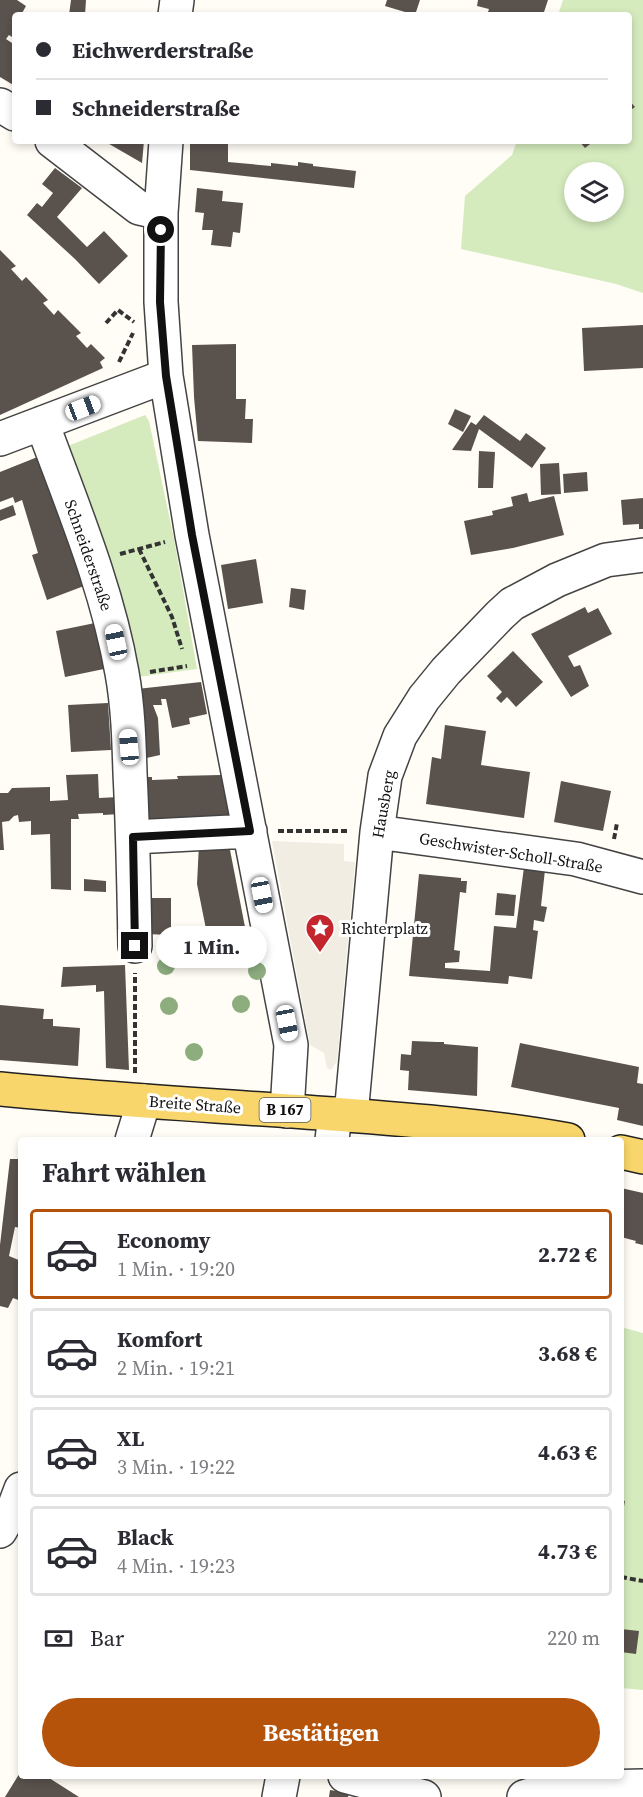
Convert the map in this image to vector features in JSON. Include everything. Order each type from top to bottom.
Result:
[{"type":"main road","name":"Breite Straße","points":[[0,1089],[139,1088],[287,1110],[339,1123],[381,1116],[552,1137]]},
{"type":"main road","points":[[624,1153],[643,1157]]},
{"type":"street","points":[[56,144],[139,208],[161,213]]},
{"type":"street","points":[[166,144],[161,213],[160,302],[166,376],[192,535],[203,664],[250,831],[291,1045],[287,1110]]},
{"type":"street","points":[[0,439],[166,376]]},
{"type":"street","name":"Schneiderstraße","points":[[42,423],[93,562],[112,624],[123,676],[129,747],[135,946]]},
{"type":"street","name":"Hausberg","points":[[339,1123],[364,832],[400,736],[424,698],[446,670],[512,604],[557,580],[606,560],[643,555]]},
{"type":"street","points":[[133,837],[250,831]]},
{"type":"street","name":"Geschwister-Scholl-Straße","points":[[364,832],[576,859],[643,877]]},
{"type":"street","points":[[132,1137],[139,1088]]},
{"type":"street","points":[[0,1531],[18,1497]]},
{"type":"street","points":[[279,1797],[282,1779]]},
{"type":"street","points":[[356,1779],[424,1797]]},
{"type":"street","points":[[524,1797],[552,1788],[643,1786]]},
{"type":"path","points":[[106,323],[118,310],[137,324]]},
{"type":"path","points":[[93,562],[192,535]]},
{"type":"path","points":[[123,676],[203,664],[172,617],[139,549]]},
{"type":"path","points":[[250,831],[364,832]]},
{"type":"path","points":[[135,946],[139,1088]]},
{"type":"path","points":[[624,1578],[643,1581]]},
{"type":"green space","points":[[563,0],[643,0],[643,293],[616,284],[461,249],[465,196],[512,155],[516,144],[632,144],[632,12],[559,12]]},
{"type":"green space","points":[[145,415],[149,421],[174,539],[197,669],[130,678],[63,448]]},
{"type":"green space","points":[[624,1328],[643,1333],[643,1690],[624,1688]]},
{"type":"shaded area","name":"Richterplatz","points":[[272,841],[344,844],[344,861],[355,862],[337,1061],[331,1070],[327,1068],[324,1053],[310,1045]]},
{"type":"building","points":[[0,0],[17,0],[26,6],[23,12],[12,12],[12,37],[9,35],[6,39],[12,43],[12,84],[0,77]]},
{"type":"building","points":[[71,0],[86,0],[85,12],[69,12]]},
{"type":"building","points":[[387,0],[420,0],[416,12],[405,12],[385,6]]},
{"type":"building","points":[[478,0],[548,0],[544,12],[488,12],[489,9],[477,6]]},
{"type":"building","points":[[109,144],[144,144],[142,163]]},
{"type":"building","points":[[190,144],[228,144],[228,162],[298,166],[298,162],[356,171],[354,188],[190,170]]},
{"type":"building","points":[[55,168],[82,188],[57,217],[87,247],[104,231],[128,256],[99,284],[27,215],[37,203],[42,207],[53,193],[42,184]]},
{"type":"building","points":[[197,188],[223,191],[222,201],[243,203],[240,233],[233,232],[231,247],[211,245],[213,230],[202,230],[204,213],[195,212]]},
{"type":"building","points":[[0,250],[16,266],[11,269],[22,281],[26,277],[48,300],[43,303],[54,315],[58,310],[81,333],[76,336],[87,348],[91,344],[105,358],[100,362],[103,368],[0,415]]},
{"type":"building","points":[[643,325],[643,368],[584,371],[582,328]]},
{"type":"building","points":[[236,344],[236,399],[246,399],[245,419],[253,419],[252,443],[198,441],[192,345]]},
{"type":"building","points":[[455,409],[471,416],[463,432],[448,424]]},
{"type":"building","points":[[484,415],[520,441],[526,433],[546,448],[532,468],[479,429],[471,451],[452,450],[471,422],[476,425]]},
{"type":"building","points":[[479,451],[495,452],[493,488],[478,488]]},
{"type":"building","points":[[40,456],[84,586],[47,600],[32,555],[38,553],[22,500],[15,503],[13,497],[0,502],[0,472]]},
{"type":"building","points":[[559,463],[561,494],[541,495],[540,464]]},
{"type":"building","points":[[587,472],[588,491],[564,493],[563,474]]},
{"type":"building","points":[[527,493],[529,502],[554,496],[564,535],[513,548],[471,555],[464,521],[493,515],[492,511],[513,506],[511,497]]},
{"type":"building","points":[[643,498],[643,529],[639,529],[639,524],[623,525],[621,500]]},
{"type":"building","points":[[13,505],[16,515],[0,521],[0,510]]},
{"type":"building","points":[[256,559],[263,603],[228,609],[221,565]]},
{"type":"building","points":[[291,588],[306,590],[304,610],[289,607]]},
{"type":"building","points":[[585,607],[588,613],[598,608],[612,634],[568,656],[574,667],[580,665],[589,686],[571,697],[531,634]]},
{"type":"building","points":[[95,623],[104,669],[65,677],[56,631]]},
{"type":"building","points":[[513,651],[543,682],[516,707],[507,697],[501,703],[496,698],[502,692],[487,676]]},
{"type":"building","points":[[201,682],[207,714],[189,718],[190,724],[172,728],[166,699],[161,699],[162,705],[153,705],[158,718],[160,755],[142,759],[137,689]]},
{"type":"building","points":[[108,703],[111,750],[71,752],[68,705]]},
{"type":"building","points":[[445,725],[486,731],[481,765],[530,772],[524,818],[426,804],[432,757],[441,759]]},
{"type":"building","points":[[98,774],[99,798],[119,797],[120,814],[78,814],[79,819],[71,819],[71,890],[51,889],[50,834],[31,835],[31,821],[19,822],[18,815],[14,816],[9,821],[2,822],[4,850],[0,850],[0,793],[8,793],[12,788],[50,787],[50,801],[68,800],[66,775]]},
{"type":"building","points":[[221,775],[232,820],[149,824],[144,777],[152,777],[152,780],[178,779],[177,776]]},
{"type":"building","points":[[561,781],[611,791],[603,831],[554,822]]},
{"type":"building","points":[[199,844],[215,845],[230,850],[245,927],[207,934],[197,884]]},
{"type":"building","points":[[524,867],[545,870],[541,906],[547,907],[544,922],[534,920],[533,930],[538,931],[532,979],[509,976],[508,984],[409,976],[419,874],[461,878],[461,881],[467,881],[466,893],[460,892],[454,950],[460,951],[459,962],[445,963],[445,968],[490,971],[494,926],[516,928]]},
{"type":"building","points":[[84,879],[106,881],[106,892],[84,891]]},
{"type":"building","points":[[497,893],[516,895],[514,916],[495,915]]},
{"type":"building","points":[[146,898],[171,898],[171,935],[145,934]]},
{"type":"building","points":[[125,965],[129,1070],[106,1068],[104,991],[96,992],[96,985],[61,987],[63,967]]},
{"type":"building","points":[[0,1005],[44,1009],[43,1019],[53,1019],[53,1026],[80,1028],[78,1066],[0,1060]]},
{"type":"building","points":[[412,1041],[444,1042],[444,1044],[478,1047],[477,1096],[408,1090],[409,1071],[400,1070],[401,1054],[411,1055]]},
{"type":"building","points":[[520,1043],[639,1067],[637,1083],[643,1084],[643,1126],[617,1120],[619,1108],[511,1087]]},
{"type":"building","points":[[10,1159],[18,1159],[18,1228],[15,1227],[9,1256],[18,1260],[18,1300],[13,1298],[8,1308],[0,1306],[0,1245]]},
{"type":"building","points":[[624,1189],[643,1193],[643,1245],[635,1243],[636,1241],[624,1238]]},
{"type":"building","points":[[624,1629],[639,1631],[636,1654],[624,1652]]},
{"type":"building","points":[[18,1776],[18,1779],[51,1779],[79,1797],[5,1797]]},
{"type":"building","points":[[330,1790],[349,1793],[348,1797],[329,1797]]},
{"type":"place","name":"Richterplatz","points":[[320,954]]},
{"type":"route","points":[[135,946],[133,837],[250,831],[192,535],[166,376],[160,302],[161,230]]}]
